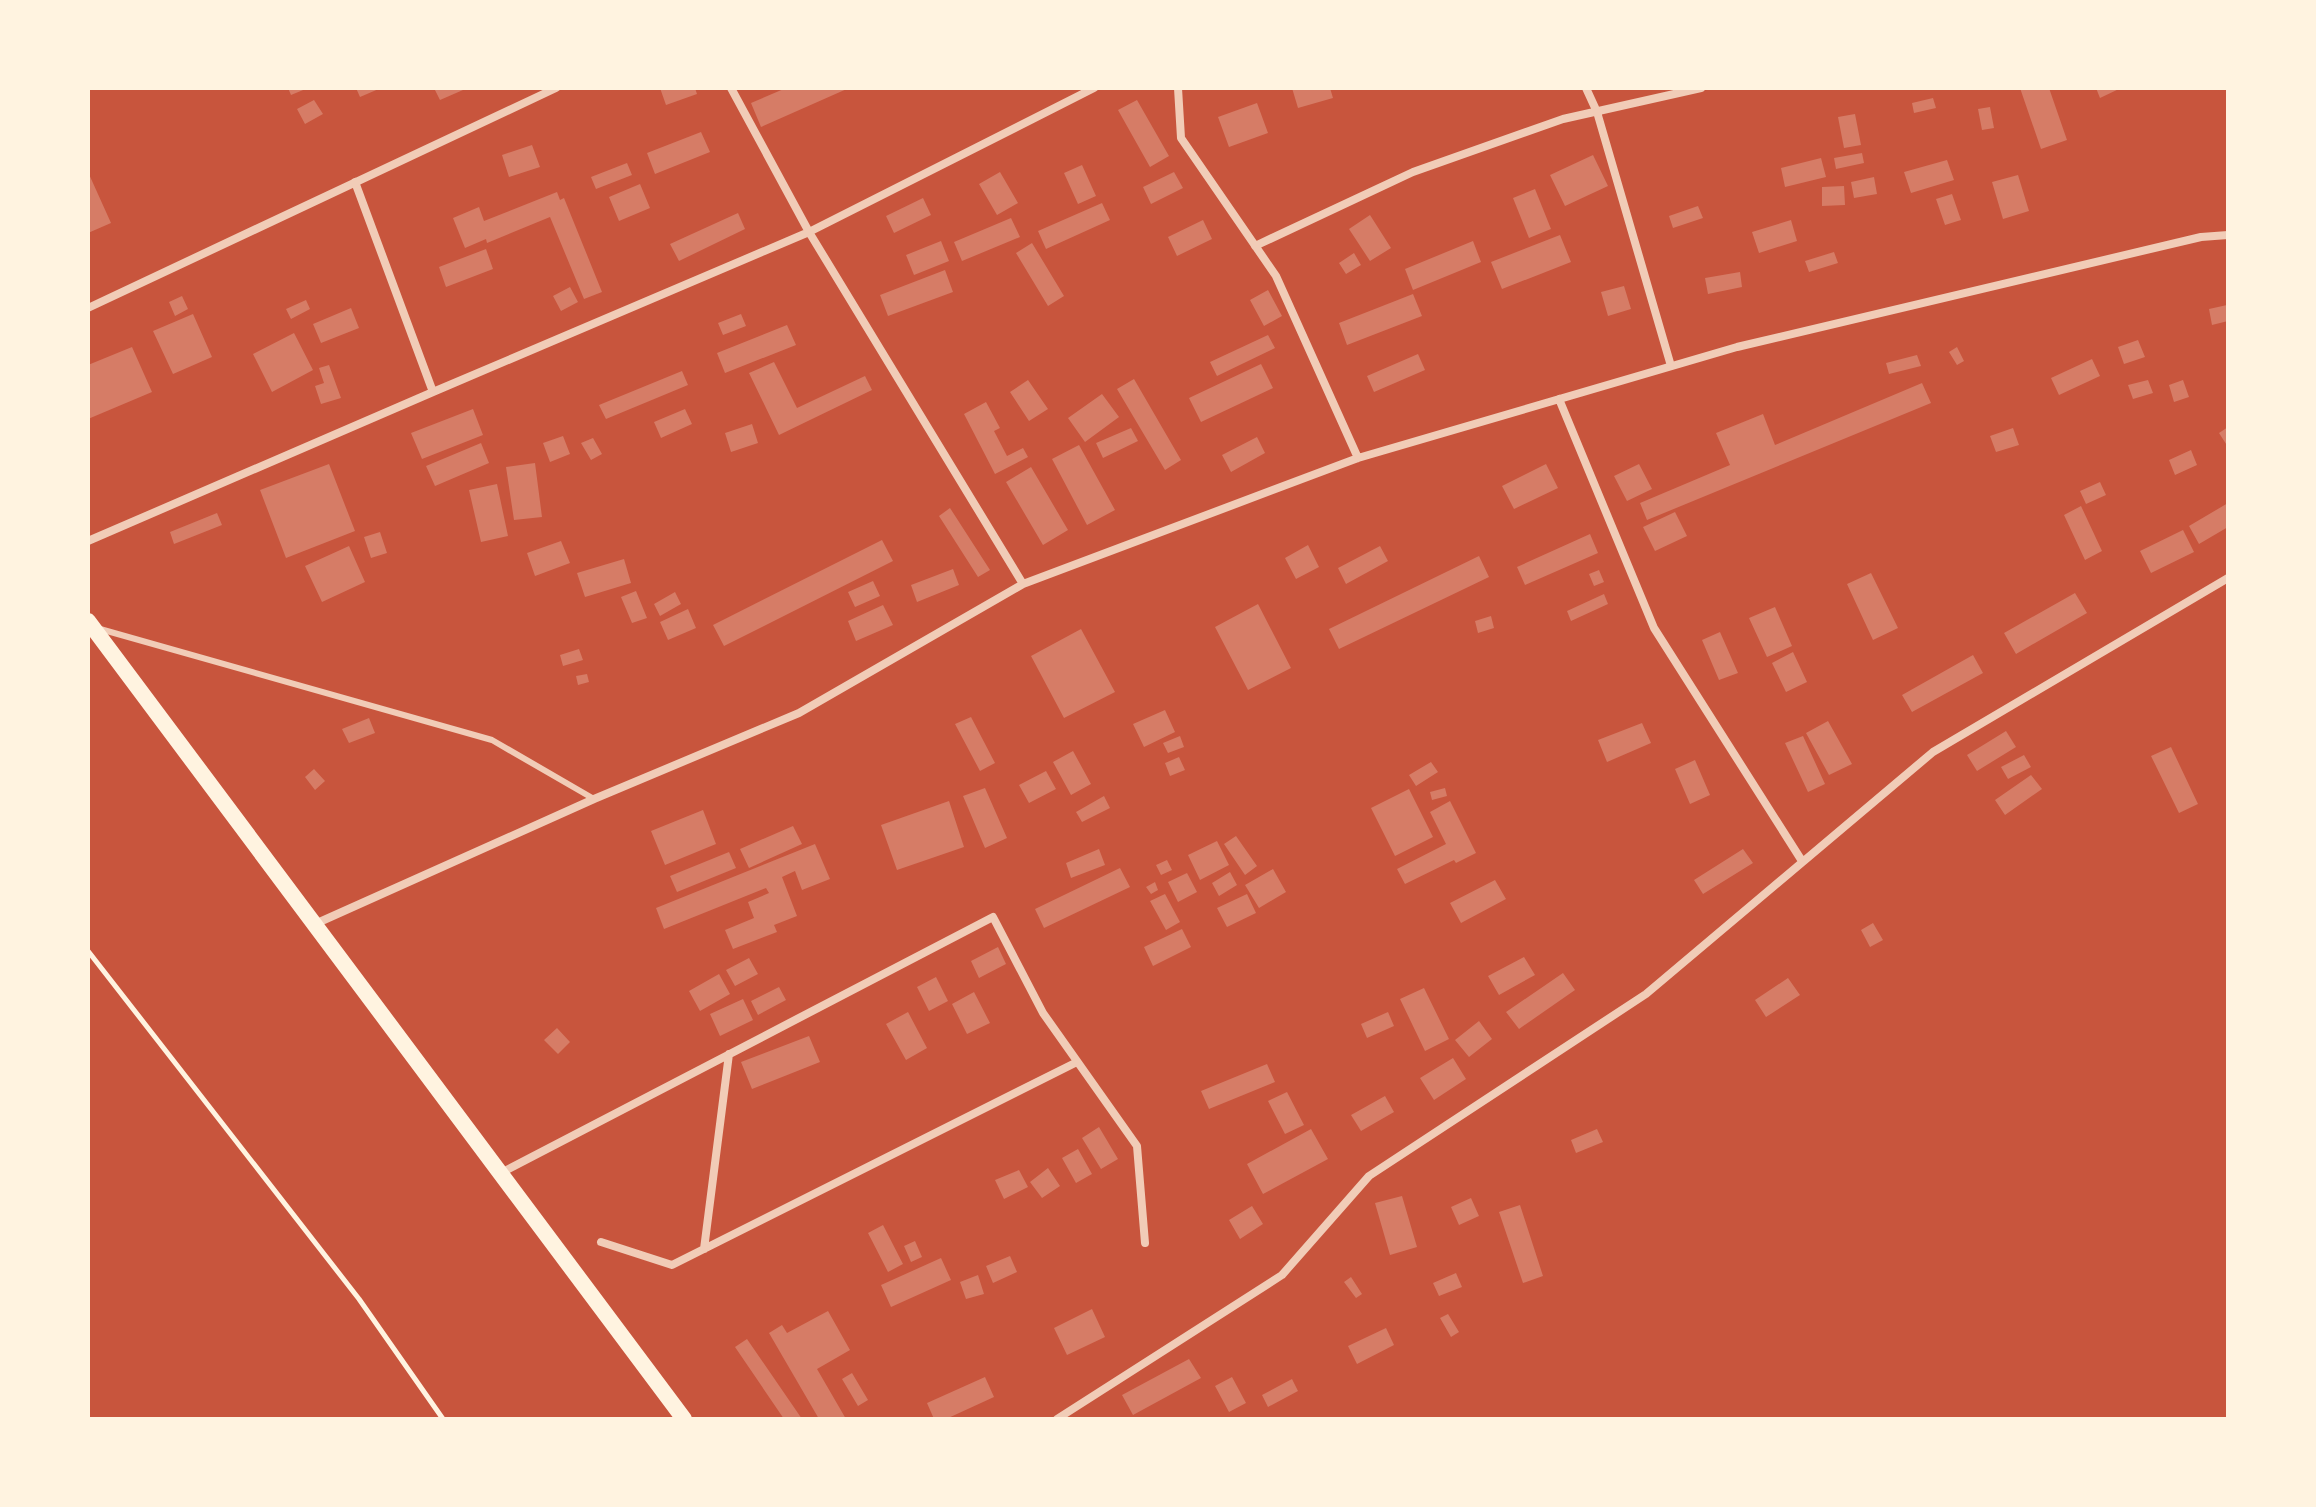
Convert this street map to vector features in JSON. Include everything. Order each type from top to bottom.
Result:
[{"type":"main road","points":[[90,624],[684,1419]]},
{"type":"street","points":[[88,308],[556,88]]},
{"type":"street","points":[[731,88],[809,232],[1023,584]]},
{"type":"street","points":[[88,541],[809,232],[1094,88]]},
{"type":"street","points":[[1178,88],[1181,138],[1276,276],[1358,458]]},
{"type":"street","points":[[1586,88],[1597,112],[1671,366]]},
{"type":"street","points":[[1255,246],[1413,172],[1563,119],[1701,88]]},
{"type":"street","points":[[355,182],[433,392]]},
{"type":"street","points":[[314,924],[594,799],[799,713],[1023,584],[1358,458],[1737,347],[2170,244],[2228,235]]},
{"type":"street","points":[[1559,399],[1654,628],[1802,861]]},
{"type":"street","points":[[1057,1419],[1282,1275],[1369,1176],[1646,994],[1933,752],[2228,578]]},
{"type":"street","points":[[501,1174],[993,917],[1043,1013],[1137,1146],[1145,1243]]},
{"type":"street","points":[[704,1249],[729,1054]]},
{"type":"street","points":[[601,1242],[672,1265],[1077,1062]]},
{"type":"lane","points":[[90,624],[492,740],[594,799]]},
{"type":"path","points":[[88,951],[359,1299],[443,1419]]},
{"type":"building","points":[[288,88],[308,88],[291,95]]},
{"type":"building","points":[[356,88],[381,88],[360,97]]},
{"type":"building","points":[[434,88],[462,88],[463,90],[440,100]]},
{"type":"building","points":[[660,88],[695,88],[697,94],[666,105]]},
{"type":"building","points":[[786,88],[849,88],[761,127],[751,103]]},
{"type":"building","points":[[1292,88],[1330,88],[1333,98],[1298,108]]},
{"type":"building","points":[[2020,88],[2049,88],[2067,140],[2041,149]]},
{"type":"building","points":[[2096,88],[2121,88],[2100,98]]},
{"type":"building","points":[[1933,98],[1936,108],[1914,113],[1912,103]]},
{"type":"building","points":[[314,100],[323,114],[305,124],[297,109]]},
{"type":"building","points":[[1137,100],[1169,156],[1150,167],[1118,110]]},
{"type":"building","points":[[1257,103],[1268,133],[1229,147],[1218,117]]},
{"type":"building","points":[[1990,107],[1994,128],[1982,130],[1978,109]]},
{"type":"building","points":[[1855,114],[1861,145],[1844,148],[1838,117]]},
{"type":"building","points":[[701,132],[710,152],[655,174],[647,153]]},
{"type":"building","points":[[532,145],[540,167],[509,177],[502,155]]},
{"type":"building","points":[[1862,153],[1864,163],[1836,169],[1834,158]]},
{"type":"building","points":[[1593,155],[1608,186],[1565,206],[1550,175]]},
{"type":"building","points":[[1821,158],[1826,177],[1785,187],[1781,168]]},
{"type":"building","points":[[1947,160],[1954,180],[1911,193],[1904,172]]},
{"type":"building","points":[[627,163],[632,175],[596,189],[591,177]]},
{"type":"building","points":[[1082,165],[1096,196],[1078,204],[1064,173]]},
{"type":"building","points":[[88,172],[111,223],[88,233]]},
{"type":"building","points":[[1000,172],[1018,203],[997,215],[979,184]]},
{"type":"building","points":[[1174,172],[1183,188],[1151,204],[1143,187]]},
{"type":"building","points":[[2018,175],[2029,211],[2003,219],[1992,182]]},
{"type":"building","points":[[1874,177],[1877,194],[1854,198],[1851,182]]},
{"type":"building","points":[[640,184],[650,208],[619,221],[609,197]]},
{"type":"building","points":[[1844,186],[1845,205],[1822,206],[1822,187]]},
{"type":"building","points":[[1535,189],[1551,229],[1529,238],[1513,198]]},
{"type":"building","points":[[557,192],[560,200],[564,198],[602,292],[584,299],[550,217],[487,243],[486,239],[465,248],[453,218],[479,207],[484,221]]},
{"type":"building","points":[[1952,194],[1961,220],[1945,225],[1936,199]]},
{"type":"building","points":[[923,198],[931,215],[894,233],[886,216]]},
{"type":"building","points":[[1102,203],[1110,220],[1046,249],[1038,231]]},
{"type":"building","points":[[1698,206],[1703,218],[1673,228],[1669,216]]},
{"type":"building","points":[[738,213],[745,229],[679,261],[670,244]]},
{"type":"building","points":[[1370,215],[1391,248],[1370,261],[1349,229]]},
{"type":"building","points":[[1011,218],[1020,237],[962,261],[954,242]]},
{"type":"building","points":[[1203,220],[1212,239],[1177,256],[1168,237]]},
{"type":"building","points":[[1791,220],[1797,241],[1759,253],[1752,232]]},
{"type":"building","points":[[1560,235],[1571,262],[1502,289],[1491,262]]},
{"type":"building","points":[[941,241],[949,261],[914,275],[906,255]]},
{"type":"building","points":[[1473,241],[1481,262],[1413,290],[1405,269]]},
{"type":"building","points":[[1032,243],[1064,296],[1048,306],[1016,253]]},
{"type":"building","points":[[486,249],[493,269],[446,287],[439,267]]},
{"type":"building","points":[[1834,252],[1838,263],[1809,272],[1805,261]]},
{"type":"building","points":[[1354,253],[1361,265],[1346,274],[1339,263]]},
{"type":"building","points":[[945,270],[953,292],[888,316],[880,295]]},
{"type":"building","points":[[1740,272],[1742,287],[1708,294],[1705,278]]},
{"type":"building","points":[[1624,286],[1631,309],[1608,316],[1601,292]]},
{"type":"building","points":[[570,287],[578,302],[561,311],[553,296]]},
{"type":"building","points":[[1268,290],[1282,316],[1264,326],[1250,300]]},
{"type":"building","points":[[1413,294],[1422,316],[1347,345],[1339,323]]},
{"type":"building","points":[[182,296],[188,309],[175,316],[169,302]]},
{"type":"building","points":[[306,300],[310,309],[291,319],[286,309]]},
{"type":"building","points":[[2227,305],[2228,321],[2212,325],[2209,309]]},
{"type":"building","points":[[351,308],[359,328],[321,343],[313,324]]},
{"type":"building","points":[[193,314],[212,357],[173,374],[153,331]]},
{"type":"building","points":[[741,314],[746,326],[723,335],[718,323]]},
{"type":"building","points":[[787,325],[796,345],[725,373],[717,353]]},
{"type":"building","points":[[294,333],[313,370],[272,392],[253,354]]},
{"type":"building","points":[[1268,335],[1275,348],[1217,376],[1210,362]]},
{"type":"building","points":[[2138,340],[2145,357],[2124,364],[2118,347]]},
{"type":"building","points":[[132,347],[152,392],[88,419],[88,365]]},
{"type":"building","points":[[1957,347],[1964,361],[1957,365],[1949,352]]},
{"type":"building","points":[[1418,354],[1425,370],[1374,392],[1367,376]]},
{"type":"building","points":[[1917,355],[1921,366],[1889,374],[1886,363]]},
{"type":"building","points":[[2092,359],[2100,376],[2059,395],[2051,378]]},
{"type":"building","points":[[774,362],[797,408],[865,376],[872,390],[779,435],[749,373]]},
{"type":"building","points":[[1261,364],[1273,388],[1201,422],[1189,398]]},
{"type":"building","points":[[329,365],[341,398],[321,404],[315,386],[324,383],[319,368]]},
{"type":"building","points":[[682,371],[688,385],[606,419],[599,405]]},
{"type":"building","points":[[1134,379],[1181,460],[1165,470],[1117,389]]},
{"type":"building","points":[[1028,380],[1048,409],[1029,421],[1010,392]]},
{"type":"building","points":[[2148,380],[2153,393],[2133,399],[2128,385]]},
{"type":"building","points":[[2183,380],[2189,397],[2174,402],[2169,385]]},
{"type":"building","points":[[1922,383],[1931,403],[1647,520],[1640,503],[1730,465],[1716,433],[1763,414],[1775,445]]},
{"type":"building","points":[[1102,394],[1119,417],[1085,442],[1068,418]]},
{"type":"building","points":[[986,402],[1000,428],[994,431],[1007,456],[1023,448],[1028,457],[995,474],[964,414]]},
{"type":"building","points":[[473,409],[483,435],[422,459],[411,433]]},
{"type":"building","points":[[685,409],[692,424],[661,438],[654,422]]},
{"type":"building","points":[[752,424],[758,443],[731,452],[725,433]]},
{"type":"building","points":[[2228,427],[2228,447],[2219,433]]},
{"type":"building","points":[[1131,428],[1138,441],[1103,458],[1096,443]]},
{"type":"building","points":[[2013,428],[2019,445],[1996,452],[1990,436]]},
{"type":"building","points":[[563,436],[570,454],[550,462],[543,443]]},
{"type":"building","points":[[1257,437],[1265,453],[1231,472],[1222,455]]},
{"type":"building","points":[[593,438],[602,454],[591,460],[581,443]]},
{"type":"building","points":[[481,443],[489,463],[435,486],[426,466]]},
{"type":"building","points":[[1079,445],[1115,510],[1087,525],[1052,459]]},
{"type":"building","points":[[2191,450],[2197,465],[2175,475],[2169,460]]},
{"type":"building","points":[[535,463],[542,517],[514,520],[506,467]]},
{"type":"building","points":[[329,464],[355,531],[286,558],[260,490]]},
{"type":"building","points":[[1546,464],[1558,488],[1514,509],[1502,486]]},
{"type":"building","points":[[1639,464],[1652,489],[1627,501],[1614,476]]},
{"type":"building","points":[[1031,467],[1068,530],[1043,545],[1006,482]]},
{"type":"building","points":[[2100,482],[2106,495],[2086,504],[2080,491]]},
{"type":"building","points":[[497,484],[508,536],[481,542],[469,490]]},
{"type":"building","points":[[2228,503],[2228,527],[2199,544],[2189,526]]},
{"type":"building","points":[[2081,506],[2102,551],[2085,560],[2064,515]]},
{"type":"building","points":[[950,508],[990,570],[978,577],[939,516]]},
{"type":"building","points":[[1675,512],[1687,536],[1655,551],[1643,527]]},
{"type":"building","points":[[217,513],[222,525],[174,544],[170,532]]},
{"type":"building","points":[[2183,530],[2194,552],[2151,573],[2140,551]]},
{"type":"building","points":[[380,532],[387,553],[371,558],[364,537]]},
{"type":"building","points":[[1590,534],[1598,553],[1525,585],[1517,567]]},
{"type":"building","points":[[882,540],[893,561],[724,646],[713,625]]},
{"type":"building","points":[[561,541],[570,563],[535,576],[527,553]]},
{"type":"building","points":[[1308,545],[1319,567],[1296,579],[1285,558]]},
{"type":"building","points":[[349,546],[365,582],[322,602],[305,566]]},
{"type":"building","points":[[1380,546],[1388,561],[1346,584],[1338,568]]},
{"type":"building","points":[[1479,556],[1489,577],[1339,649],[1329,629]]},
{"type":"building","points":[[624,559],[631,583],[585,597],[577,573]]},
{"type":"building","points":[[953,569],[959,585],[917,602],[911,585]]},
{"type":"building","points":[[1599,570],[1604,582],[1594,586],[1589,574]]},
{"type":"building","points":[[1871,573],[1898,628],[1873,640],[1847,584]]},
{"type":"building","points":[[873,581],[880,596],[855,607],[848,592]]},
{"type":"building","points":[[636,591],[647,618],[632,623],[621,597]]},
{"type":"building","points":[[675,592],[681,604],[660,616],[654,604]]},
{"type":"building","points":[[2075,593],[2087,613],[2016,654],[2004,633]]},
{"type":"building","points":[[1604,594],[1608,604],[1571,621],[1567,611]]},
{"type":"building","points":[[1258,604],[1291,668],[1248,690],[1215,627]]},
{"type":"building","points":[[883,605],[893,625],[856,641],[848,621]]},
{"type":"building","points":[[1775,607],[1792,646],[1767,657],[1749,618]]},
{"type":"building","points":[[688,609],[696,628],[668,640],[660,622]]},
{"type":"building","points":[[1491,616],[1494,628],[1478,633],[1475,621]]},
{"type":"building","points":[[1081,629],[1115,692],[1064,718],[1031,656]]},
{"type":"building","points":[[1720,632],[1738,673],[1719,680],[1702,640]]},
{"type":"building","points":[[579,649],[583,660],[563,666],[560,655]]},
{"type":"building","points":[[1793,652],[1807,682],[1786,692],[1772,663]]},
{"type":"building","points":[[1973,655],[1983,673],[1912,712],[1902,695]]},
{"type":"building","points":[[587,674],[589,682],[578,685],[576,676]]},
{"type":"building","points":[[1165,710],[1175,732],[1144,747],[1133,724]]},
{"type":"building","points":[[971,717],[995,763],[980,771],[955,724]]},
{"type":"building","points":[[369,718],[375,733],[349,743],[342,729]]},
{"type":"building","points":[[1828,721],[1852,764],[1829,775],[1806,733]]},
{"type":"building","points":[[1642,723],[1651,743],[1607,762],[1598,740]]},
{"type":"building","points":[[2006,731],[2016,747],[1977,771],[1967,755]]},
{"type":"building","points":[[1180,736],[1184,747],[1168,753],[1163,743]]},
{"type":"building","points":[[1803,736],[1825,784],[1808,792],[1785,743]]},
{"type":"building","points":[[2171,747],[2198,804],[2179,813],[2151,756]]},
{"type":"building","points":[[1073,751],[1091,784],[1071,795],[1053,762]]},
{"type":"building","points":[[2024,755],[2031,767],[2008,779],[2001,767]]},
{"type":"building","points":[[1179,757],[1185,770],[1170,776],[1165,763]]},
{"type":"building","points":[[1695,760],[1710,795],[1690,804],[1675,769]]},
{"type":"building","points":[[1431,762],[1438,772],[1416,786],[1409,775]]},
{"type":"building","points":[[314,769],[325,781],[315,790],[305,777]]},
{"type":"building","points":[[1046,771],[1056,789],[1029,803],[1019,785]]},
{"type":"building","points":[[2031,775],[2042,789],[2005,815],[1995,800]]},
{"type":"building","points":[[985,788],[1007,838],[985,848],[963,796]]},
{"type":"building","points":[[1445,788],[1447,796],[1432,800],[1430,792]]},
{"type":"building","points":[[1409,789],[1433,837],[1395,856],[1371,808]]},
{"type":"building","points":[[1104,796],[1110,808],[1082,822],[1076,812]]},
{"type":"building","points":[[949,801],[964,847],[897,870],[881,825]]},
{"type":"building","points":[[1450,801],[1476,853],[1405,884],[1397,869],[1446,844],[1430,812]]},
{"type":"building","points":[[703,810],[716,844],[665,865],[651,831]]},
{"type":"building","points":[[793,826],[802,844],[749,868],[740,849]]},
{"type":"building","points":[[1236,836],[1257,866],[1245,875],[1224,844]]},
{"type":"building","points":[[1217,841],[1229,865],[1200,880],[1188,855]]},
{"type":"building","points":[[815,844],[830,879],[802,890],[795,871],[782,877],[797,916],[774,925],[777,932],[733,949],[725,930],[754,918],[748,902],[769,893],[766,888],[664,929],[656,908]]},
{"type":"building","points":[[1099,849],[1105,865],[1071,878],[1066,863]]},
{"type":"building","points":[[1743,849],[1753,863],[1703,894],[1694,880]]},
{"type":"building","points":[[729,852],[736,868],[677,892],[670,876]]},
{"type":"building","points":[[1167,860],[1172,870],[1161,875],[1156,865]]},
{"type":"building","points":[[1120,868],[1130,887],[1044,928],[1035,909]]},
{"type":"building","points":[[1273,869],[1286,892],[1259,908],[1245,885]]},
{"type":"building","points":[[1230,872],[1237,885],[1219,896],[1212,883]]},
{"type":"building","points":[[1187,873],[1197,892],[1178,902],[1168,882]]},
{"type":"building","points":[[1495,880],[1506,899],[1461,923],[1450,903]]},
{"type":"building","points":[[1155,882],[1158,890],[1151,894],[1146,887]]},
{"type":"building","points":[[1165,894],[1180,922],[1166,930],[1150,901]]},
{"type":"building","points":[[1247,894],[1256,913],[1227,927],[1217,908]]},
{"type":"building","points":[[1873,923],[1883,940],[1870,947],[1861,930]]},
{"type":"building","points":[[1182,929],[1191,947],[1153,966],[1144,947]]},
{"type":"building","points":[[998,947],[1006,964],[979,978],[971,961]]},
{"type":"building","points":[[1524,957],[1535,975],[1499,995],[1488,976]]},
{"type":"building","points":[[749,958],[758,974],[735,986],[726,970]]},
{"type":"building","points":[[1563,973],[1575,990],[1519,1029],[1506,1012]]},
{"type":"building","points":[[719,974],[730,994],[700,1011],[689,991]]},
{"type":"building","points":[[936,977],[948,1001],[929,1011],[917,987]]},
{"type":"building","points":[[1788,978],[1800,995],[1766,1017],[1755,1000]]},
{"type":"building","points":[[779,987],[786,1000],[758,1015],[751,1001]]},
{"type":"building","points":[[1424,988],[1449,1039],[1425,1051],[1400,999]]},
{"type":"building","points":[[974,992],[990,1023],[967,1034],[952,1004]]},
{"type":"building","points":[[743,999],[753,1020],[720,1036],[710,1014]]},
{"type":"building","points":[[908,1012],[927,1048],[906,1060],[886,1024]]},
{"type":"building","points":[[1388,1012],[1394,1026],[1367,1038],[1361,1024]]},
{"type":"building","points":[[1479,1021],[1492,1039],[1469,1057],[1455,1040]]},
{"type":"building","points":[[557,1028],[570,1042],[558,1054],[544,1040]]},
{"type":"building","points":[[809,1036],[820,1062],[752,1089],[741,1062]]},
{"type":"building","points":[[1453,1058],[1466,1079],[1434,1100],[1420,1078]]},
{"type":"building","points":[[1267,1064],[1275,1082],[1209,1109],[1201,1091]]},
{"type":"building","points":[[1287,1092],[1304,1125],[1285,1134],[1268,1101]]},
{"type":"building","points":[[1385,1096],[1394,1112],[1361,1131],[1351,1115]]},
{"type":"building","points":[[1099,1127],[1118,1159],[1101,1169],[1082,1138]]},
{"type":"building","points":[[1311,1129],[1328,1159],[1263,1194],[1247,1164]]},
{"type":"building","points":[[1597,1129],[1603,1142],[1576,1153],[1571,1140]]},
{"type":"building","points":[[1078,1149],[1092,1174],[1076,1183],[1062,1158]]},
{"type":"building","points":[[1048,1168],[1060,1186],[1042,1198],[1030,1182]]},
{"type":"building","points":[[1019,1170],[1028,1187],[1004,1199],[995,1180]]},
{"type":"building","points":[[1402,1196],[1417,1247],[1390,1255],[1375,1203]]},
{"type":"building","points":[[1471,1198],[1479,1216],[1459,1225],[1451,1207]]},
{"type":"building","points":[[1520,1205],[1543,1276],[1523,1283],[1499,1212]]},
{"type":"building","points":[[1252,1206],[1263,1224],[1240,1239],[1229,1220]]},
{"type":"building","points":[[883,1225],[903,1264],[888,1272],[868,1233]]},
{"type":"building","points":[[915,1241],[922,1257],[911,1262],[904,1246]]},
{"type":"building","points":[[1010,1256],[1017,1272],[993,1283],[986,1266]]},
{"type":"building","points":[[941,1258],[951,1280],[891,1307],[881,1285]]},
{"type":"building","points":[[1456,1273],[1462,1287],[1439,1296],[1433,1283]]},
{"type":"building","points":[[978,1275],[984,1294],[966,1299],[960,1282]]},
{"type":"building","points":[[1351,1277],[1362,1294],[1356,1298],[1344,1282]]},
{"type":"building","points":[[1092,1309],[1105,1337],[1067,1355],[1054,1328]]},
{"type":"building","points":[[828,1311],[850,1350],[817,1369],[846,1419],[819,1419],[769,1333],[782,1325],[787,1333]]},
{"type":"building","points":[[1448,1314],[1459,1332],[1451,1337],[1440,1318]]},
{"type":"building","points":[[1386,1328],[1394,1345],[1357,1364],[1348,1346]]},
{"type":"building","points":[[747,1339],[802,1419],[784,1419],[735,1347]]},
{"type":"building","points":[[1189,1359],[1201,1378],[1133,1415],[1122,1395]]},
{"type":"building","points":[[852,1373],[868,1400],[858,1406],[842,1379]]},
{"type":"building","points":[[985,1377],[994,1397],[946,1419],[934,1419],[927,1403]]},
{"type":"building","points":[[1232,1377],[1246,1403],[1229,1412],[1215,1386]]},
{"type":"building","points":[[1292,1379],[1298,1391],[1268,1407],[1262,1395]]}]
